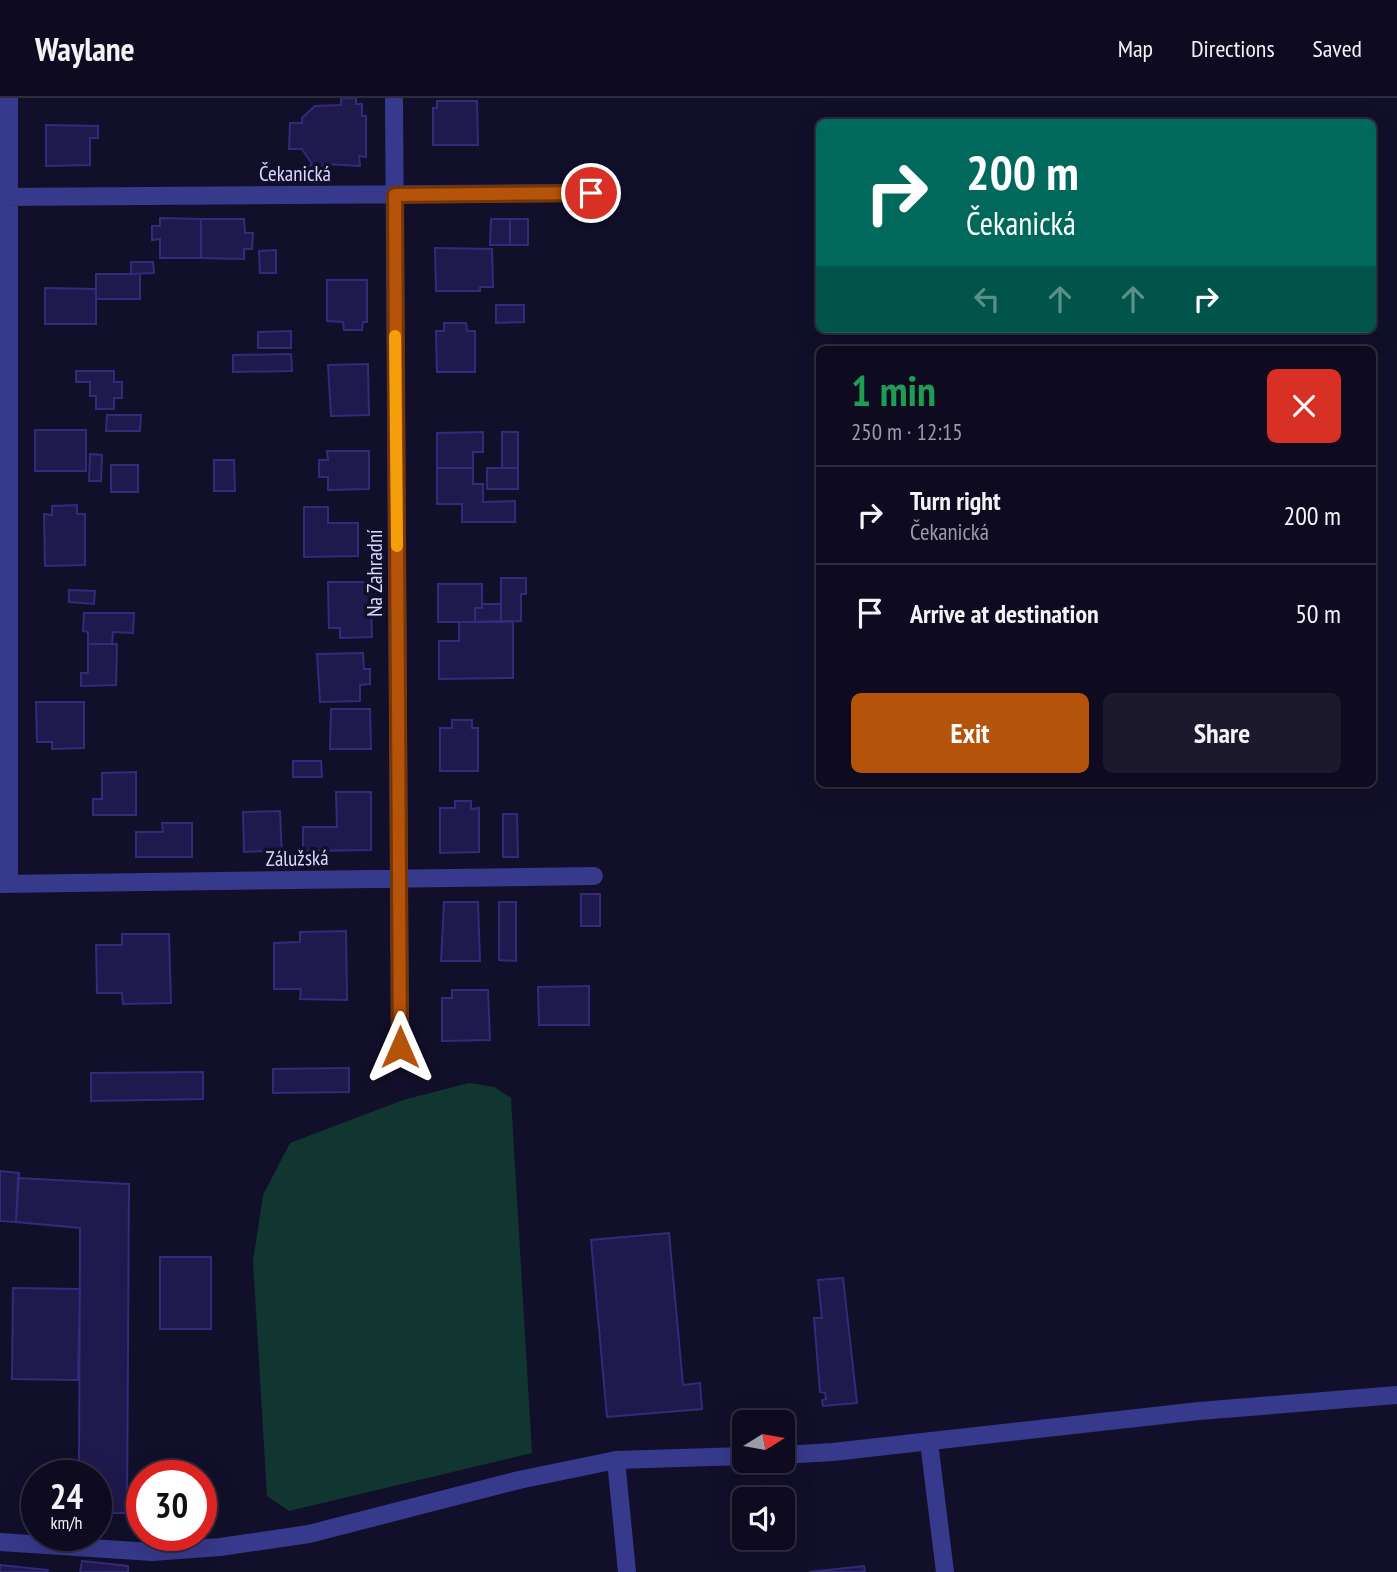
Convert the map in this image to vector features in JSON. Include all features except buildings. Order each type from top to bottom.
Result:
[{"type":"street","points":[[4,884],[4,197],[9,98]]},
{"type":"street","name":"Na Zahradní","points":[[394,98],[400,1047]]},
{"type":"street","name":"Čekanická","points":[[4,197],[591,193]]},
{"type":"street","name":"Zálužská","points":[[4,884],[594,876]]},
{"type":"street","points":[[795,1454],[1199,1411],[1397,1395]]},
{"type":"street","points":[[929,1441],[945,1572]]},
{"type":"street","points":[[0,1542],[152,1552],[243,1544],[309,1534],[519,1480],[615,1460],[732,1456]]},
{"type":"street","points":[[615,1460],[627,1572]]},
{"type":"green space","points":[[469,1083],[494,1087],[511,1098],[532,1453],[289,1511],[267,1496],[253,1261],[263,1195],[290,1143],[403,1100]]},
{"type":"slow traffic","points":[[395,336],[397,546]]},
{"type":"route","points":[[400,1047],[395,195],[591,193]]}]
